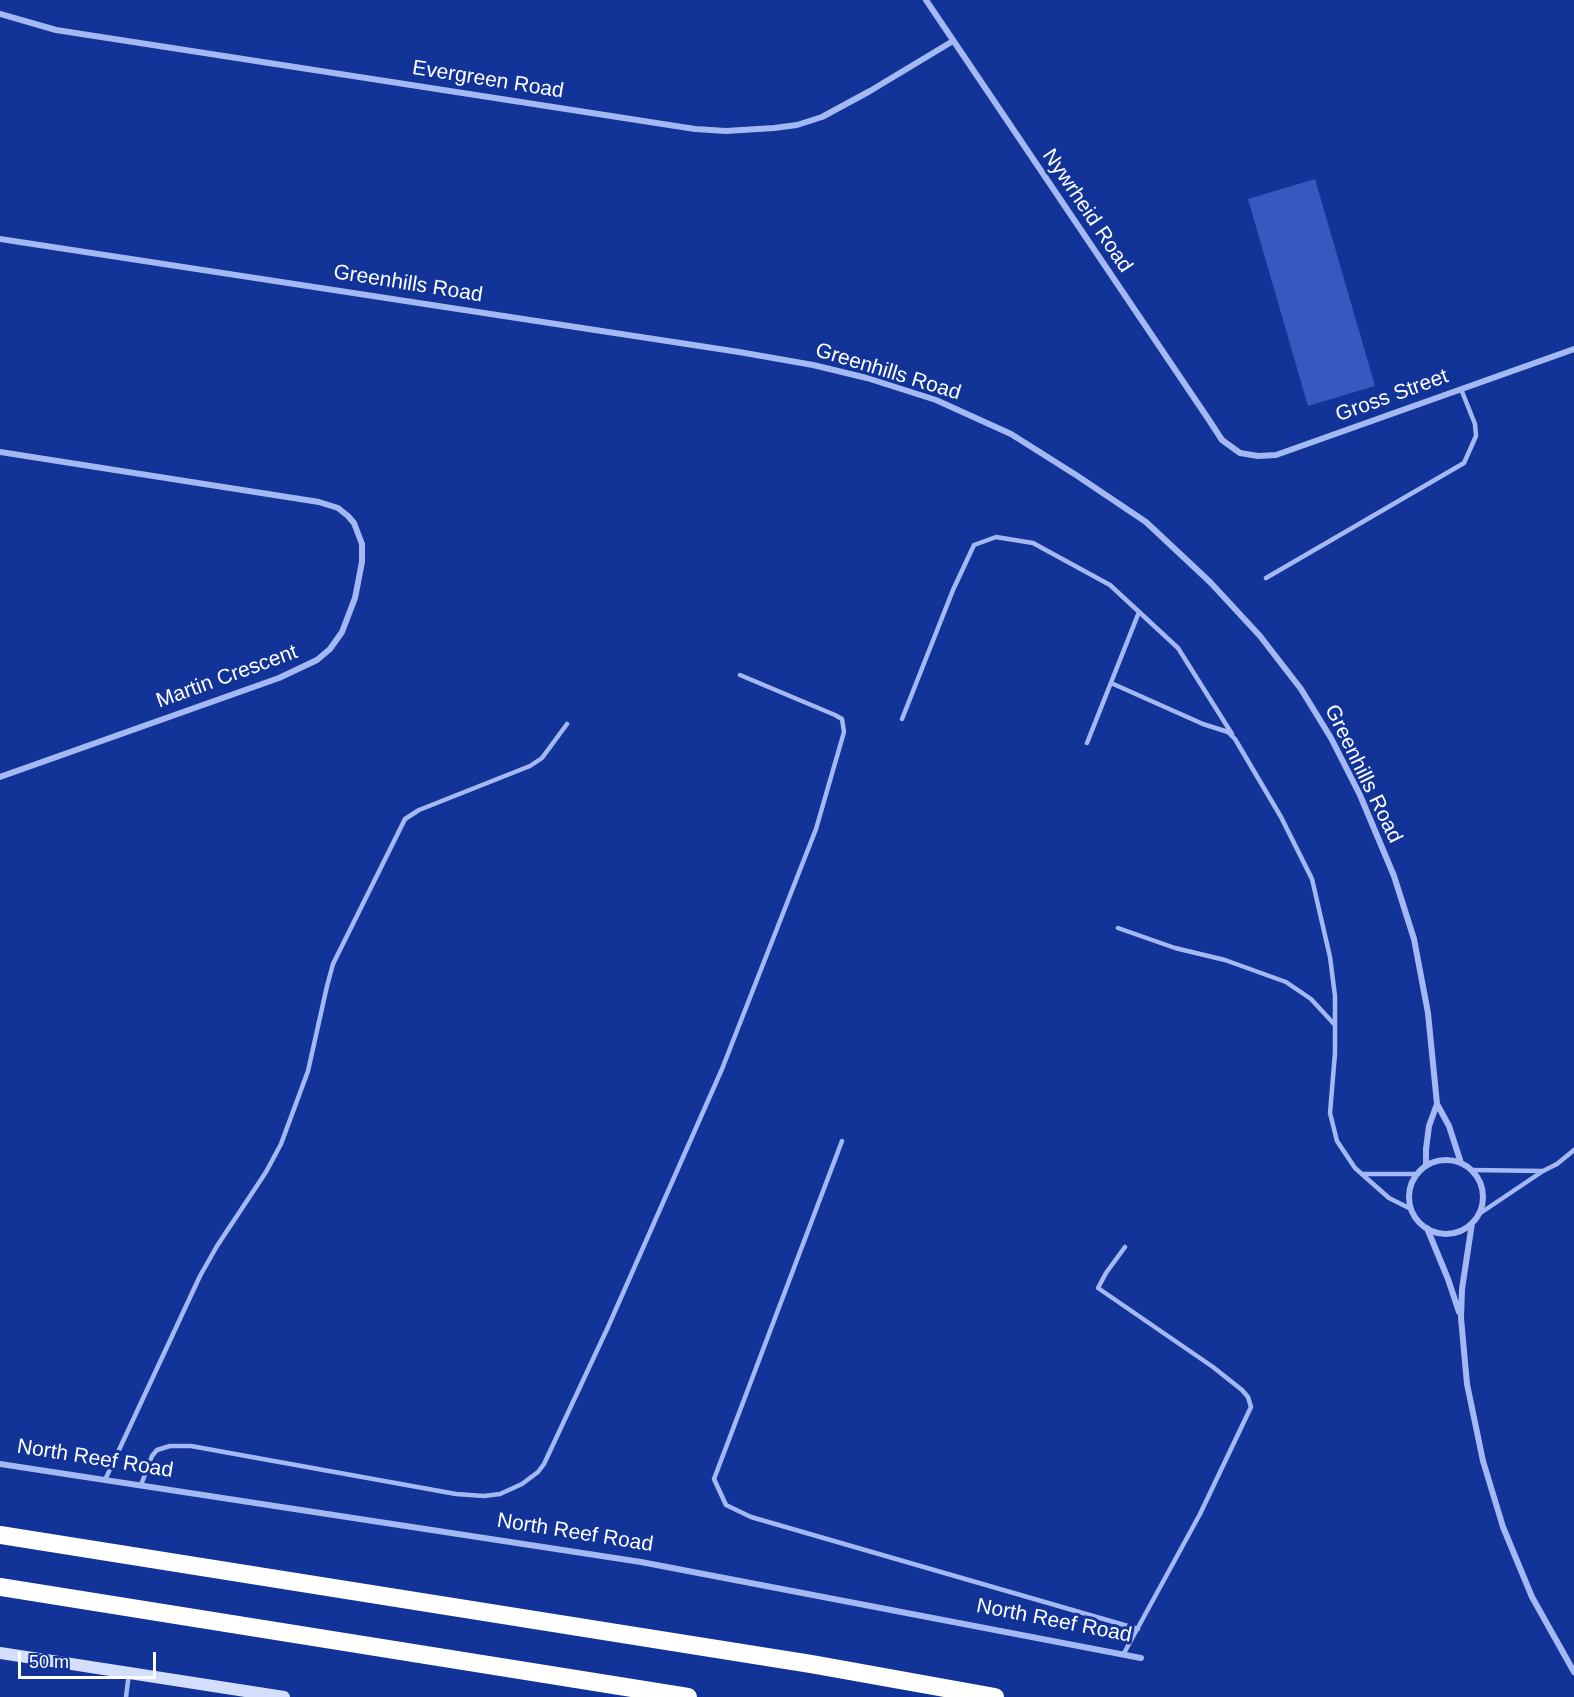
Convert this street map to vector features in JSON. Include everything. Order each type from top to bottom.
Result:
[{"type":"highway","points":[[0,1534],[812,1664],[995,1697]]},
{"type":"highway","points":[[0,1587],[688,1697]]},
{"type":"main road","points":[[0,1653],[284,1697]]},
{"type":"street","name":"Nywrheid Road","points":[[926,0],[1222,440]]},
{"type":"street","name":"Evergreen Road","points":[[0,14],[56,30],[695,129],[726,131],[797,125],[822,117],[870,92],[953,41]]},
{"type":"street","name":"Greenhills Road","points":[[0,239],[813,365],[867,378],[936,400],[1011,434],[1146,522],[1210,582],[1260,636],[1331,738],[1360,795],[1394,876],[1414,939],[1428,1013],[1437,1104],[1449,1126],[1461,1163]]},
{"type":"street","name":"Gross Street","points":[[1222,440],[1240,453],[1258,456],[1276,455],[1574,349]]},
{"type":"street","name":"Martin Crescent","points":[[0,452],[319,502],[338,508],[348,516],[354,523],[362,544],[362,562],[355,598],[342,632],[330,649],[317,660],[279,678],[0,777]]},
{"type":"street","name":"Greenhills Road","points":[[1426,1166],[1429,1126],[1437,1104]]},
{"type":"street","points":[[1449,1160],[1461,1163],[1472,1170],[1479,1179],[1483,1190],[1483,1202],[1479,1214],[1462,1230],[1438,1233],[1427,1228],[1418,1220],[1412,1209],[1411,1185],[1417,1174],[1426,1166],[1437,1161],[1449,1160]]},
{"type":"street","points":[[1472,1223],[1462,1289],[1461,1318],[1467,1384],[1478,1439],[1503,1527],[1532,1597],[1574,1672]]},
{"type":"street","points":[[1427,1228],[1461,1318]]},
{"type":"street","name":"North Reef Road","points":[[0,1464],[641,1562],[1141,1658]]},
{"type":"lane","points":[[1266,578],[1464,463],[1476,436],[1475,424],[1461,389]]},
{"type":"lane","points":[[902,719],[953,590],[975,545],[996,537],[1033,543],[1110,585],[1178,648],[1281,816],[1312,879],[1330,957],[1335,996],[1335,1053],[1330,1113],[1337,1142],[1348,1160],[1362,1174],[1389,1198],[1412,1209]]},
{"type":"lane","points":[[1087,743],[1139,612]]},
{"type":"lane","points":[[141,1485],[152,1456],[157,1450],[170,1446],[191,1446],[456,1494],[484,1496],[512,1490],[538,1472],[552,1449],[608,1327],[722,1069],[816,829],[844,732],[842,719],[835,715],[740,675]]},
{"type":"lane","points":[[1111,683],[1203,724],[1228,732],[1235,739]]},
{"type":"lane","points":[[105,1480],[200,1276],[266,1172],[281,1144],[308,1071],[333,964],[401,825],[405,819],[419,810],[530,766],[542,758],[567,724]]},
{"type":"lane","points":[[1118,928],[1175,948],[1225,960],[1286,982],[1311,999],[1335,1025]]},
{"type":"lane","points":[[842,1140],[714,1479],[726,1505],[751,1517],[1138,1629]]},
{"type":"lane","points":[[1479,1214],[1557,1164],[1574,1150]]},
{"type":"lane","points":[[1472,1170],[1543,1171]]},
{"type":"lane","points":[[1362,1174],[1417,1174]]},
{"type":"lane","points":[[1123,1655],[1200,1514],[1251,1407],[1248,1397],[1242,1390],[1213,1367],[1098,1288],[1102,1278],[1125,1247]]},
{"type":"lane","points":[[126,1697],[129,1673]]},
{"type":"building","points":[[1315,179],[1375,386],[1308,406],[1248,199]]}]
